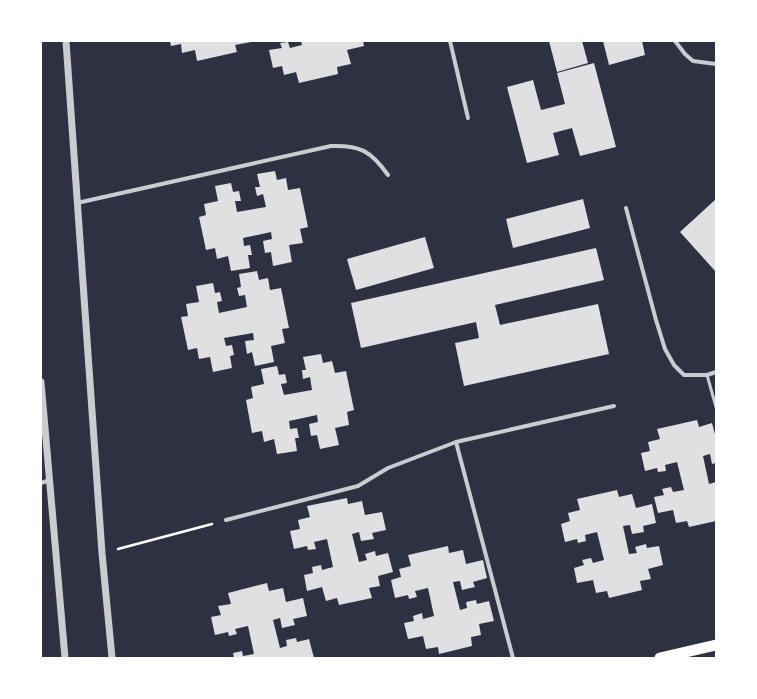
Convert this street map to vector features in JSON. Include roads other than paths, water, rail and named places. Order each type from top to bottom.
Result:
[{"type":"highway","points":[[660,658],[716,645]]},
{"type":"street","points":[[66,41],[102,553],[112,658]]},
{"type":"street","points":[[450,41],[468,118]]},
{"type":"street","points":[[675,41],[685,54],[693,61],[716,64]]},
{"type":"street","points":[[77,203],[331,146],[348,146],[364,150],[378,161],[388,175]]},
{"type":"street","points":[[626,208],[656,320],[665,348],[674,365],[684,375],[716,372]]},
{"type":"street","points":[[41,382],[64,658]]},
{"type":"street","points":[[226,520],[358,486],[388,468],[456,442],[614,406]]},
{"type":"street","points":[[456,442],[514,658]]},
{"type":"street","points":[[41,483],[50,480]]},
{"type":"lane","points":[[707,374],[716,407]]}]
